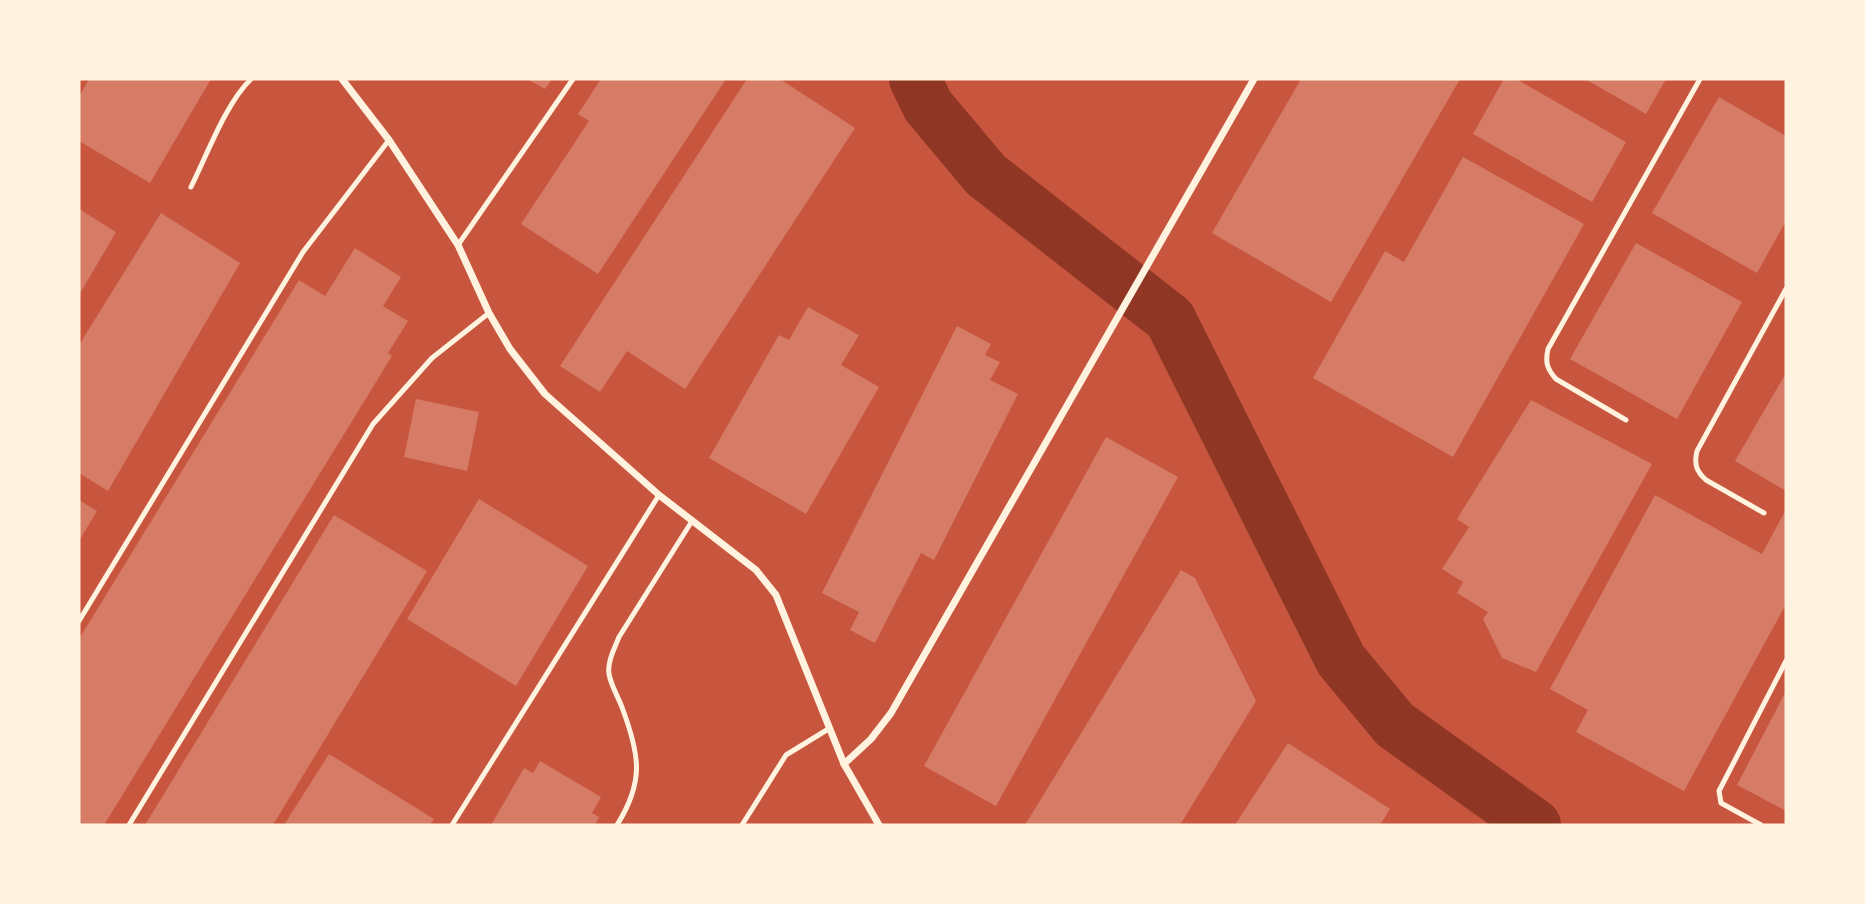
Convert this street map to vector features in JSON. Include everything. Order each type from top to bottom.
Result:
[{"type":"street","points":[[342,79],[389,140],[458,246],[489,313],[510,349],[545,394],[659,495],[756,570],[776,595],[844,764],[879,825]]},
{"type":"street","points":[[844,764],[871,738],[891,713],[1254,79]]},
{"type":"lane","points":[[191,187],[227,112],[241,88],[251,79]]},
{"type":"lane","points":[[458,246],[573,79]]},
{"type":"lane","points":[[1626,420],[1556,379],[1548,370],[1545,360],[1548,349],[1700,79]]},
{"type":"lane","points":[[79,621],[303,252],[389,140]]},
{"type":"lane","points":[[1764,513],[1706,480],[1698,472],[1695,461],[1697,451],[1786,289]]},
{"type":"lane","points":[[129,825],[373,424],[432,358],[489,313]]},
{"type":"lane","points":[[452,825],[659,495]]},
{"type":"lane","points":[[617,825],[635,788],[637,756],[608,672],[612,654],[619,637],[692,521]]},
{"type":"lane","points":[[1761,825],[1721,803],[1719,791],[1786,660]]},
{"type":"lane","points":[[742,825],[786,755],[830,728]]},
{"type":"building","points":[[89,79],[211,79],[150,183],[79,141],[79,97]]},
{"type":"building","points":[[527,79],[552,79],[545,89]]},
{"type":"building","points":[[601,79],[726,79],[598,274],[521,224],[589,121],[578,114]]},
{"type":"building","points":[[747,79],[780,79],[855,128],[685,389],[627,351],[600,392],[560,366]]},
{"type":"building","points":[[1301,79],[1460,79],[1331,302],[1212,233]]},
{"type":"building","points":[[1504,79],[1516,79],[1626,142],[1592,202],[1473,134]]},
{"type":"building","points":[[1585,79],[1666,79],[1646,114]]},
{"type":"building","points":[[1719,97],[1786,136],[1786,221],[1757,273],[1652,213]]},
{"type":"building","points":[[1463,157],[1584,224],[1453,457],[1313,378],[1385,251],[1404,262]]},
{"type":"building","points":[[79,209],[116,232],[79,295]]},
{"type":"building","points":[[161,213],[240,263],[108,491],[79,473],[79,345]]},
{"type":"building","points":[[1636,243],[1742,302],[1677,419],[1570,359]]},
{"type":"building","points":[[355,248],[401,277],[383,306],[408,321],[388,353],[392,356],[104,825],[79,825],[79,639],[299,280],[325,296]]},
{"type":"building","points":[[808,307],[859,335],[841,365],[879,387],[806,514],[709,458],[779,335],[789,340]]},
{"type":"building","points":[[957,326],[991,344],[985,355],[1000,362],[990,380],[1018,394],[934,560],[921,553],[875,643],[850,630],[859,612],[822,593]]},
{"type":"building","points":[[1786,373],[1786,491],[1735,461]]},
{"type":"building","points":[[416,399],[479,412],[467,471],[404,457]]},
{"type":"building","points":[[1531,400],[1652,464],[1536,672],[1502,658],[1483,619],[1488,612],[1457,593],[1463,582],[1442,569],[1469,527],[1457,519]]},
{"type":"building","points":[[1106,437],[1178,477],[996,806],[924,766]]},
{"type":"building","points":[[1655,495],[1762,554],[1784,513],[1786,515],[1786,604],[1684,791],[1576,732],[1588,710],[1550,689]]},
{"type":"building","points":[[479,499],[588,566],[516,686],[407,619]]},
{"type":"building","points":[[79,500],[97,511],[79,541]]},
{"type":"building","points":[[334,515],[427,571],[273,825],[145,825]]},
{"type":"building","points":[[1181,570],[1195,578],[1256,701],[1180,825],[1025,825]]},
{"type":"building","points":[[1786,691],[1786,811],[1737,785]]},
{"type":"building","points":[[1288,743],[1390,809],[1380,825],[1235,825]]},
{"type":"building","points":[[329,754],[434,819],[430,825],[284,825]]},
{"type":"building","points":[[540,761],[601,797],[592,813],[599,817],[595,825],[491,825],[524,768],[533,773]]},
{"type":"waterway","points":[[915,79],[928,106],[986,175],[1170,319],[1341,660],[1395,725],[1535,825]]}]
